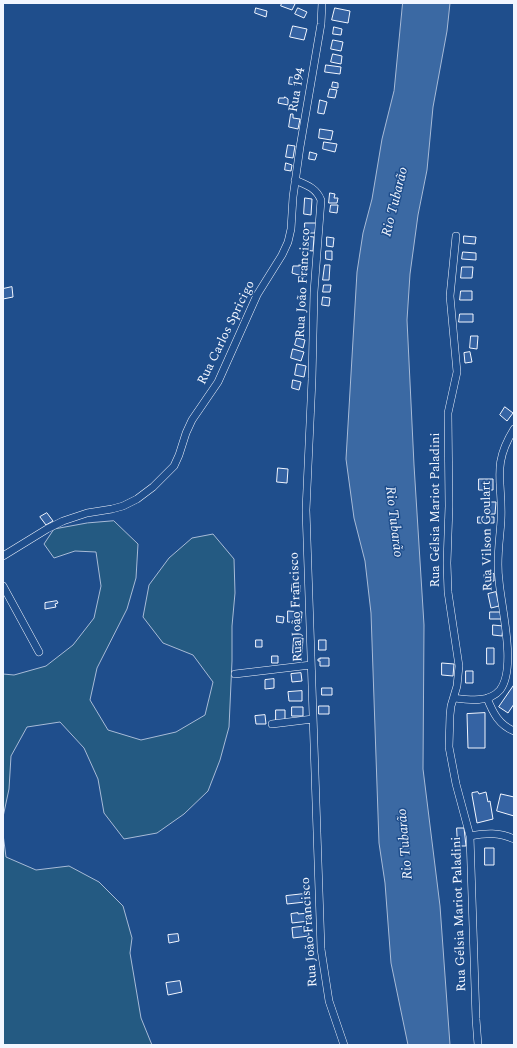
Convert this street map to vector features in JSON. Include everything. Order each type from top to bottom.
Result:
[{"type":"street","name":"Rua 194","points":[[295,180],[316,59],[321,24],[322,3]]},
{"type":"street","name":"Rua Carlos Spricigo","points":[[3,556],[63,521],[87,513],[112,509],[130,502],[153,487],[174,466],[192,420],[218,382],[257,295],[282,255],[288,242],[291,229],[295,180]]},
{"type":"street","name":"Rua João Francisco","points":[[295,180],[313,188],[318,193],[321,200],[314,292],[312,379],[306,490],[317,860],[322,962],[329,1001],[344,1045]]},
{"type":"street","name":"Rua Gélsia Mariot Paladini","points":[[456,236],[450,296],[457,372],[448,413],[449,506],[447,563],[448,592],[459,666],[459,679],[450,715],[449,748],[456,784],[470,836],[478,1045]]},
{"type":"street","name":"Rua Vilson Goulart","points":[[487,698],[495,695],[503,685],[506,678],[506,623],[498,580],[502,513],[499,476],[502,453],[506,441],[514,429]]},
{"type":"street","points":[[3,586],[39,652]]},
{"type":"street","points":[[235,674],[311,664]]},
{"type":"street","points":[[454,698],[468,700],[487,698],[493,713],[498,720],[505,728],[514,731]]},
{"type":"street","points":[[272,724],[313,719]]},
{"type":"street","points":[[470,836],[492,833],[501,834],[514,839]]},
{"type":"shaded area","points":[[114,521],[138,544],[136,578],[127,609],[97,668],[90,700],[108,730],[141,740],[176,732],[205,715],[213,682],[193,655],[163,643],[143,617],[149,585],[169,558],[192,538],[213,534],[234,559],[235,593],[232,626],[229,727],[220,760],[208,791],[184,814],[157,833],[124,839],[104,813],[98,779],[84,748],[60,722],[27,727],[11,756],[9,789],[3,817],[3,674],[14,675],[46,666],[73,645],[94,618],[101,586],[96,552],[75,551],[54,558],[44,544],[54,529],[87,523]]},
{"type":"shaded area","points":[[3,834],[6,857],[36,870],[69,866],[99,882],[123,906],[132,938],[130,953],[141,1018],[152,1045],[3,1045]]},
{"type":"water","name":"Rio Tubarão","points":[[403,3],[450,3],[447,31],[433,107],[427,170],[418,215],[410,274],[407,320],[424,625],[423,769],[440,906],[450,1045],[408,1045],[391,963],[385,883],[379,843],[371,613],[365,561],[354,518],[346,459],[357,272],[363,233],[372,199],[382,139],[394,91]]},
{"type":"building","points":[[282,3],[295,4],[292,10],[281,6]]},
{"type":"building","points":[[256,8],[267,11],[266,17],[255,13]]},
{"type":"building","points":[[298,8],[307,12],[304,18],[295,14]]},
{"type":"building","points":[[335,8],[350,11],[348,23],[332,20]]},
{"type":"building","points":[[293,26],[307,29],[304,40],[290,37]]},
{"type":"building","points":[[334,27],[342,29],[341,35],[333,34]]},
{"type":"building","points":[[333,40],[343,42],[341,51],[331,49]]},
{"type":"building","points":[[333,54],[342,56],[341,64],[331,62]]},
{"type":"building","points":[[326,65],[341,67],[340,74],[325,72]]},
{"type":"building","points":[[290,77],[298,78],[297,85],[289,84]]},
{"type":"building","points":[[333,82],[338,83],[338,88],[332,87]]},
{"type":"building","points":[[330,89],[337,90],[335,98],[328,97]]},
{"type":"building","points":[[285,97],[288,99],[288,105],[278,103],[279,98]]},
{"type":"building","points":[[320,100],[327,102],[324,114],[318,113]]},
{"type":"building","points":[[291,114],[293,114],[293,118],[300,119],[298,129],[289,127]]},
{"type":"building","points":[[320,129],[333,131],[331,140],[319,138]]},
{"type":"building","points":[[324,142],[337,144],[335,152],[323,149]]},
{"type":"building","points":[[288,145],[295,146],[293,158],[286,157]]},
{"type":"building","points":[[310,152],[317,154],[315,160],[309,159]]},
{"type":"building","points":[[286,163],[292,165],[291,171],[285,170]]},
{"type":"building","points":[[330,193],[335,194],[334,198],[338,198],[337,203],[329,203]]},
{"type":"building","points":[[305,198],[312,199],[311,215],[304,214]]},
{"type":"building","points":[[331,205],[338,205],[337,213],[330,212]]},
{"type":"building","points":[[305,223],[316,223],[315,233],[305,233]]},
{"type":"building","points":[[305,236],[314,237],[313,251],[304,250]]},
{"type":"building","points":[[464,236],[476,237],[475,244],[464,243]]},
{"type":"building","points":[[327,237],[334,238],[333,247],[327,246]]},
{"type":"building","points":[[326,251],[332,251],[332,260],[326,259]]},
{"type":"building","points":[[463,252],[476,253],[476,260],[462,259]]},
{"type":"building","points":[[325,265],[330,265],[329,280],[323,280]]},
{"type":"building","points":[[293,266],[307,266],[305,277],[292,273]]},
{"type":"building","points":[[462,267],[473,267],[472,278],[461,278]]},
{"type":"building","points":[[324,285],[331,285],[330,292],[323,292]]},
{"type":"building","points":[[12,287],[13,297],[3,299],[3,289]]},
{"type":"building","points":[[461,291],[472,291],[472,300],[460,300]]},
{"type":"building","points":[[323,297],[330,298],[329,306],[322,305]]},
{"type":"building","points":[[460,314],[473,314],[473,322],[459,322]]},
{"type":"building","points":[[471,336],[478,336],[477,349],[470,348]]},
{"type":"building","points":[[297,338],[305,340],[303,348],[295,345]]},
{"type":"building","points":[[293,349],[304,352],[301,361],[291,358]]},
{"type":"building","points":[[470,352],[472,362],[465,363],[464,353]]},
{"type":"building","points":[[297,364],[306,366],[304,377],[295,375]]},
{"type":"building","points":[[293,380],[301,382],[299,390],[292,388]]},
{"type":"building","points":[[505,407],[513,413],[507,421],[500,415]]},
{"type":"building","points":[[278,468],[288,469],[287,483],[277,482]]},
{"type":"building","points":[[479,479],[493,479],[493,490],[479,490]]},
{"type":"building","points":[[488,502],[496,502],[495,514],[487,514]]},
{"type":"building","points":[[47,513],[53,521],[46,525],[40,517]]},
{"type":"building","points":[[478,517],[494,517],[494,523],[478,523]]},
{"type":"building","points":[[494,574],[494,581],[485,582],[484,575]]},
{"type":"building","points":[[292,584],[300,585],[300,592],[292,592]]},
{"type":"building","points":[[496,592],[499,606],[491,608],[488,594]]},
{"type":"building","points":[[57,601],[58,603],[55,604],[56,607],[45,609],[45,603]]},
{"type":"building","points":[[288,611],[302,612],[301,623],[288,622]]},
{"type":"building","points":[[490,612],[502,612],[502,619],[490,619]]},
{"type":"building","points":[[277,616],[284,617],[283,623],[277,622]]},
{"type":"building","points":[[493,625],[503,626],[502,636],[493,635]]},
{"type":"building","points":[[294,638],[303,638],[302,653],[293,653]]},
{"type":"building","points":[[256,640],[262,640],[262,647],[256,647]]},
{"type":"building","points":[[319,640],[326,640],[326,650],[319,650]]},
{"type":"building","points":[[487,648],[494,648],[494,664],[487,664]]},
{"type":"building","points":[[272,656],[278,656],[278,663],[272,663]]},
{"type":"building","points":[[329,658],[329,666],[320,666],[320,661],[318,661],[318,659]]},
{"type":"building","points":[[442,663],[454,664],[453,676],[442,675]]},
{"type":"building","points":[[466,671],[473,671],[473,683],[466,683]]},
{"type":"building","points":[[301,673],[302,681],[292,682],[291,674]]},
{"type":"building","points":[[274,679],[274,688],[265,689],[265,680]]},
{"type":"building","points":[[514,685],[514,704],[508,713],[499,707]]},
{"type":"building","points":[[322,688],[332,688],[332,695],[322,695]]},
{"type":"building","points":[[302,691],[302,701],[289,701],[288,692]]},
{"type":"building","points":[[319,706],[329,706],[329,714],[319,714]]},
{"type":"building","points":[[292,707],[303,707],[303,716],[292,716]]},
{"type":"building","points":[[276,710],[285,710],[285,720],[276,721]]},
{"type":"building","points":[[485,713],[485,748],[468,748],[467,714]]},
{"type":"building","points":[[265,715],[266,724],[256,724],[255,716]]},
{"type":"building","points":[[478,792],[479,794],[486,792],[488,802],[490,801],[493,819],[477,823],[472,793]]},
{"type":"building","points":[[501,794],[514,797],[514,816],[497,811]]},
{"type":"building","points":[[457,828],[464,828],[466,846],[458,846]]},
{"type":"building","points":[[485,848],[494,848],[494,865],[485,865]]},
{"type":"building","points":[[304,894],[305,902],[287,904],[286,896]]},
{"type":"building","points":[[308,913],[309,921],[292,923],[291,914]]},
{"type":"building","points":[[308,926],[309,936],[293,938],[292,928]]},
{"type":"building","points":[[178,934],[179,941],[169,943],[168,935]]},
{"type":"building","points":[[180,981],[182,992],[168,995],[166,983]]}]
